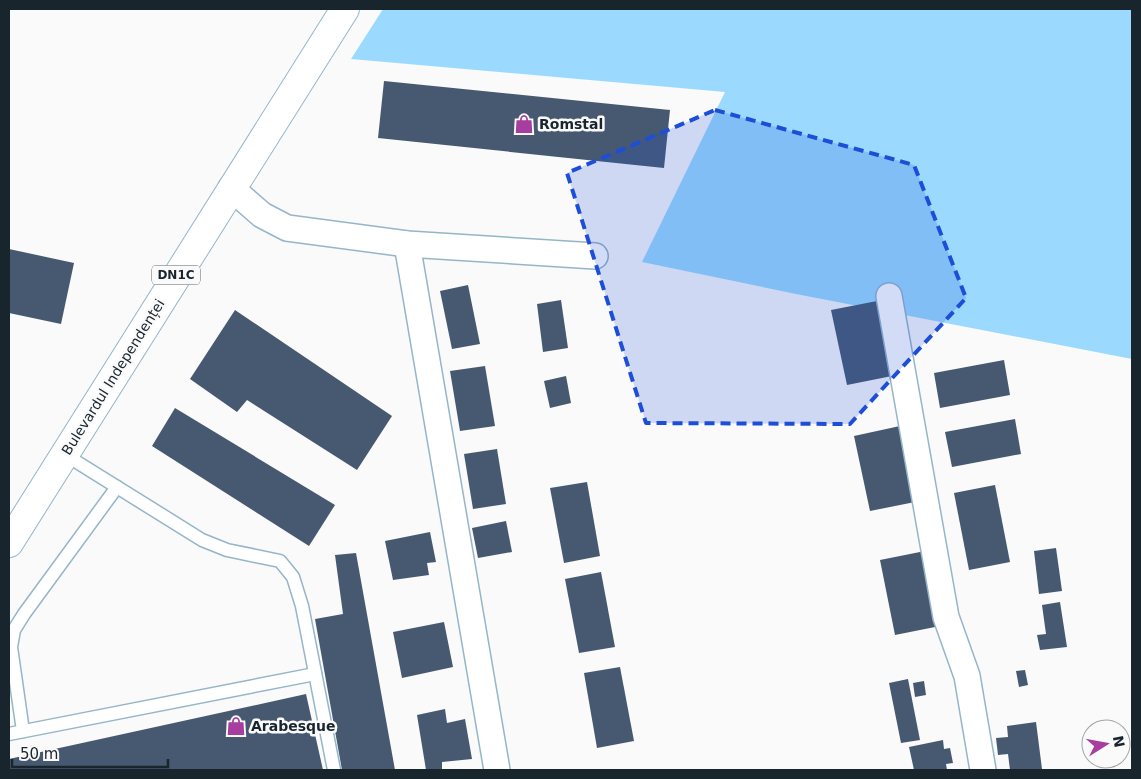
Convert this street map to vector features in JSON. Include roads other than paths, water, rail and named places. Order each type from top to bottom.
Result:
[{"type":"highway","name":"Bulevardul Independenței","points":[[9,543],[343,9]]},
{"type":"street","points":[[232,188],[262,215],[287,228],[407,244],[595,256]]},
{"type":"street","points":[[407,244],[497,770]]},
{"type":"street","points":[[888,296],[946,617],[967,676],[983,770]]},
{"type":"lane","points":[[64,454],[202,540],[227,550],[280,561],[293,577],[302,606],[334,770]]},
{"type":"lane","points":[[23,731],[11,647],[14,630],[117,487]]},
{"type":"lane","points":[[9,734],[315,674]]},
{"type":"place","name":"Romstal","points":[[524,124]]},
{"type":"place","name":"Arabesque","points":[[236,726]]}]
